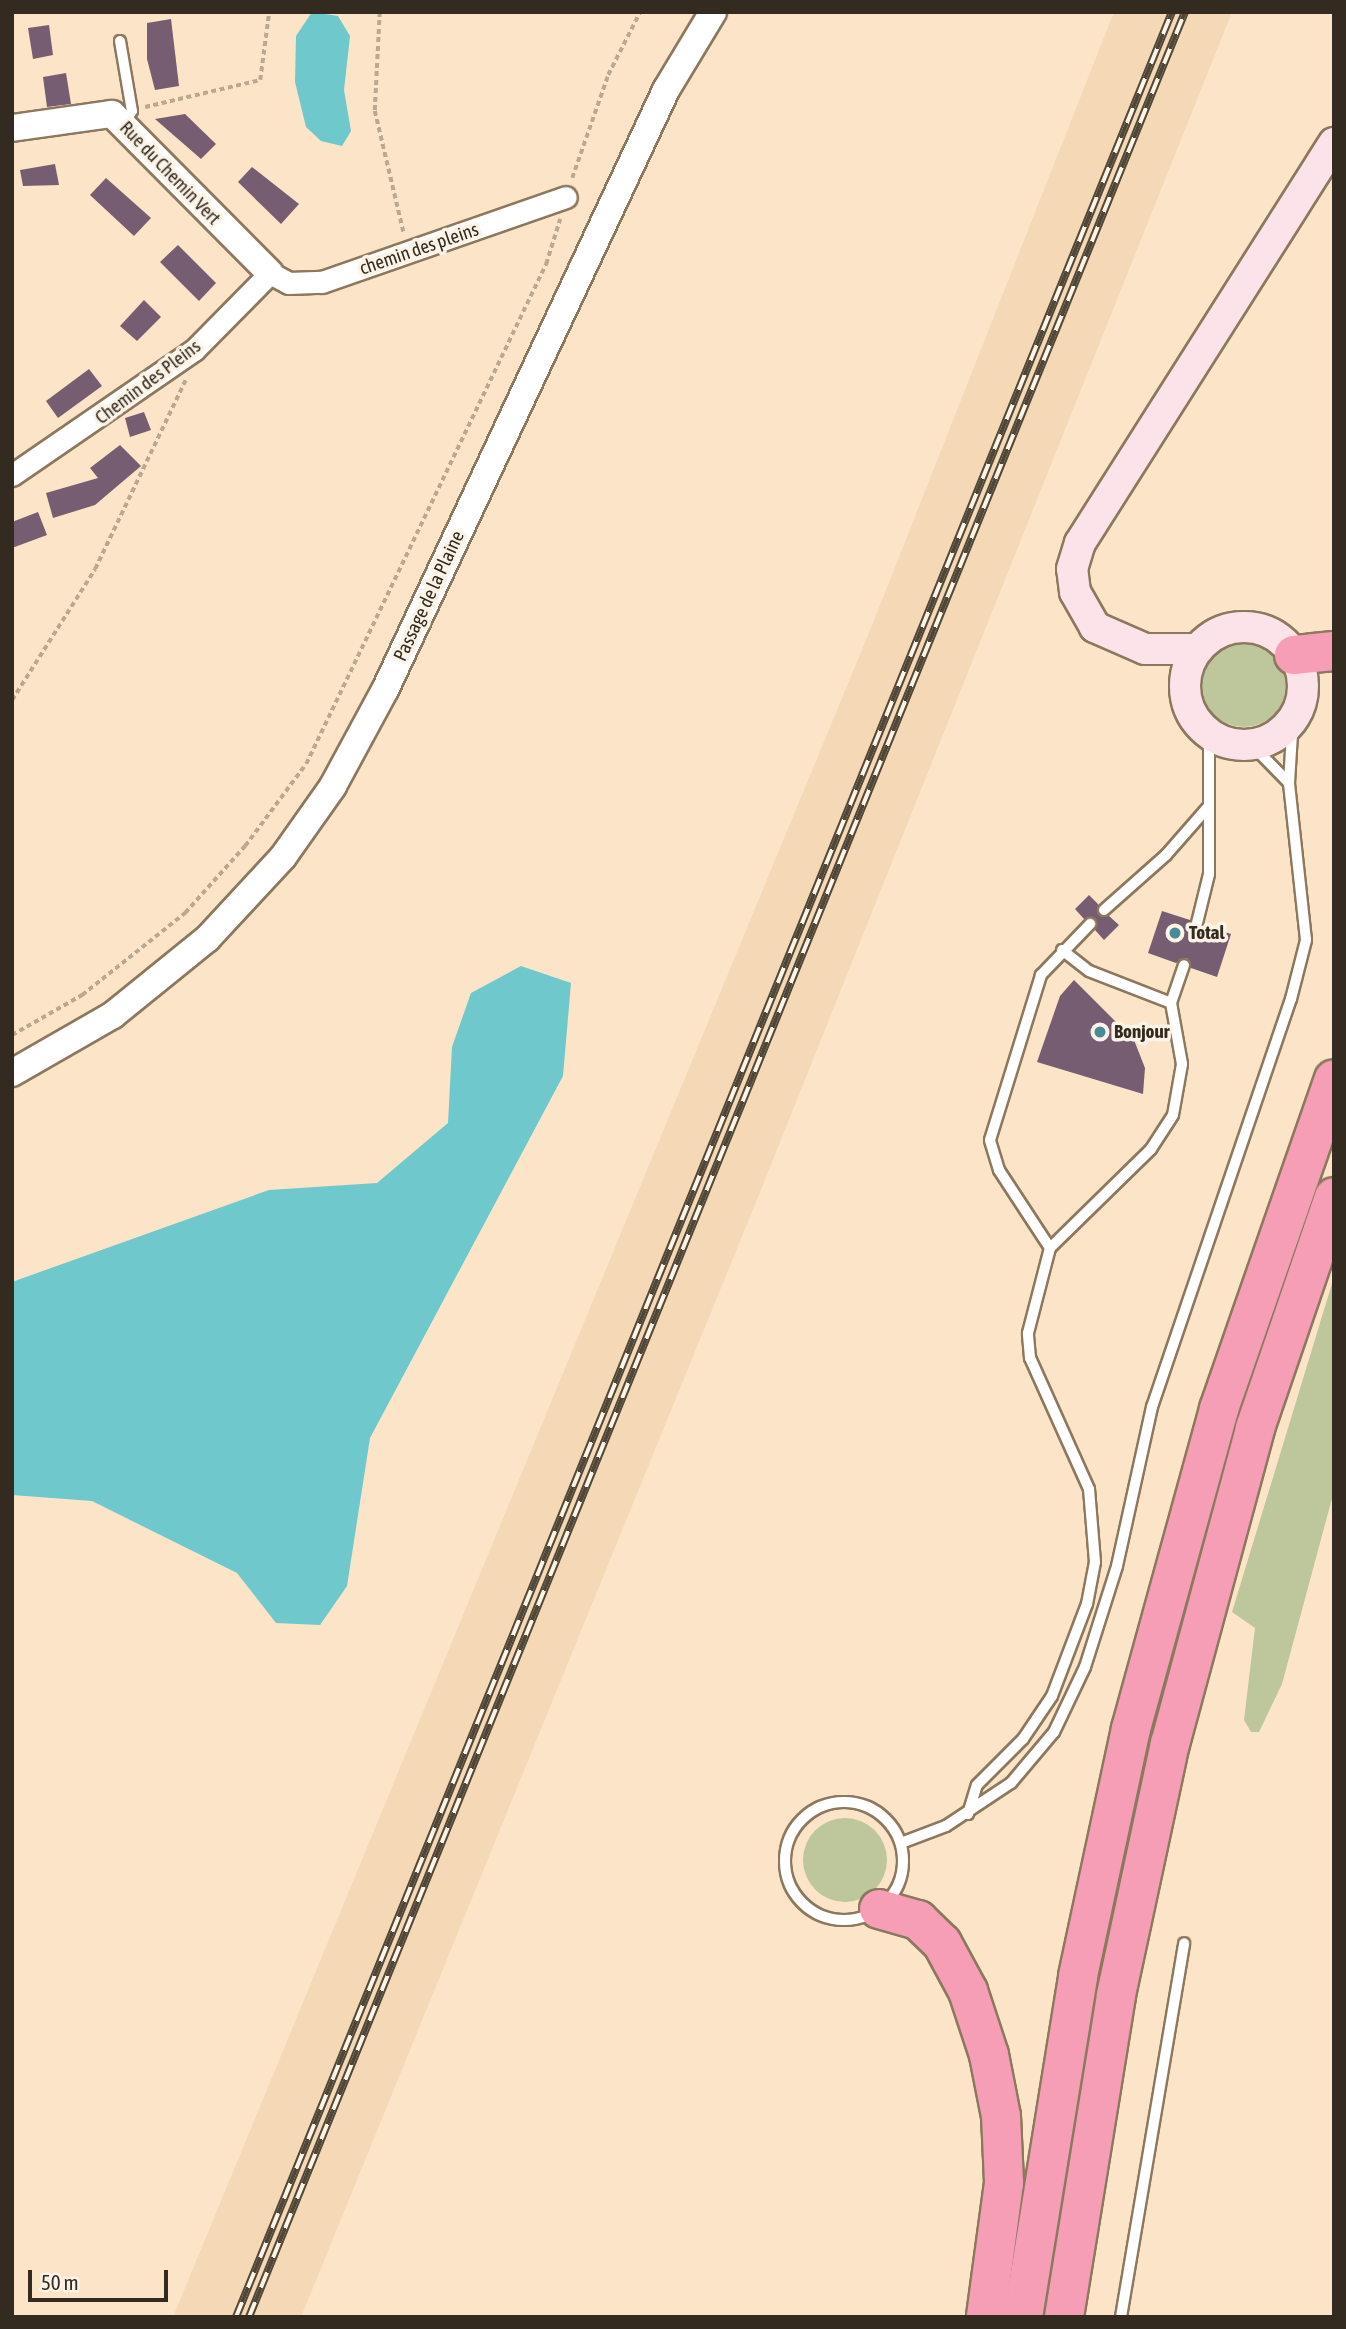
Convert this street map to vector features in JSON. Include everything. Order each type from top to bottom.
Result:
[{"type":"highway","points":[[1294,655],[1334,651]]},
{"type":"highway","points":[[1023,2317],[1078,1976],[1138,1703],[1219,1409],[1334,1079]]},
{"type":"highway","points":[[1063,2317],[1116,1995],[1170,1744],[1255,1428],[1334,1197]]},
{"type":"highway","points":[[879,1909],[918,1920],[942,1943],[968,1991],[989,2055],[1001,2116],[1004,2183],[986,2317]]},
{"type":"main road","points":[[1197,649],[1145,649],[1095,628],[1074,592],[1072,569],[1080,543],[1334,143]]},
{"type":"main road","points":[[1247,627],[1274,635],[1294,655],[1302,691],[1293,718],[1272,737],[1251,744],[1229,743],[1209,733],[1191,712],[1185,694],[1188,666],[1197,649],[1219,632],[1247,627]]},
{"type":"street","name":"Passage de la Plaine","points":[[12,1073],[113,1015],[207,939],[283,858],[333,786],[385,690],[666,90],[713,12]]},
{"type":"street","name":"Rue du Chemin Vert","points":[[12,128],[107,113],[127,118],[270,273]]},
{"type":"street","name":"chemin des pleins","points":[[270,273],[289,283],[322,282],[566,197]]},
{"type":"street","name":"Chemin des Pleins","points":[[12,475],[194,350],[270,273]]},
{"type":"lane","points":[[120,41],[127,118]]},
{"type":"lane","points":[[901,1843],[968,1814],[1011,1783],[1054,1732],[1101,1619],[1152,1407],[1291,999],[1306,940],[1289,783],[1293,718]]},
{"type":"lane","points":[[1197,923],[1209,874],[1209,733]]},
{"type":"lane","points":[[1251,744],[1289,783]]},
{"type":"lane","points":[[1104,910],[1166,855],[1208,807]]},
{"type":"lane","points":[[1050,1248],[999,1170],[990,1140],[1041,975],[1062,950],[1090,924]]},
{"type":"lane","points":[[1062,950],[1089,971],[1171,1003]]},
{"type":"lane","points":[[968,1814],[976,1785],[1023,1739],[1052,1696],[1076,1640],[1095,1562],[1088,1489],[1030,1358],[1028,1333],[1050,1248],[1151,1149],[1173,1115],[1182,1064],[1171,1003],[1184,965]]},
{"type":"lane","points":[[851,1802],[876,1811],[901,1843],[900,1879],[879,1909],[854,1919],[815,1912],[790,1882],[788,1842],[813,1811],[851,1802]]},
{"type":"lane","points":[[1121,2317],[1184,1943]]},
{"type":"path","points":[[127,118],[260,80],[269,12]]},
{"type":"path","points":[[380,12],[375,111],[408,253]]},
{"type":"path","points":[[12,1035],[82,995],[185,913],[246,846],[306,764],[546,264],[608,75],[640,12]]},
{"type":"path","points":[[12,700],[95,569],[182,392],[194,350]]},
{"type":"shaded area","points":[[1114,12],[1232,12],[754,1207],[319,2273],[301,2317],[173,2317],[873,623]]},
{"type":"green space","points":[[1244,643],[1260,646],[1274,655],[1283,669],[1286,685],[1283,701],[1274,715],[1260,724],[1244,727],[1228,724],[1214,715],[1205,701],[1202,685],[1205,669],[1214,655],[1228,646]]},
{"type":"green space","points":[[1334,1277],[1334,1491],[1282,1684],[1259,1732],[1251,1732],[1244,1720],[1255,1628],[1232,1612]]},
{"type":"green space","points":[[837,1818],[853,1818],[869,1825],[880,1836],[887,1852],[884,1876],[875,1890],[853,1902],[837,1902],[821,1895],[810,1884],[803,1868],[803,1852],[810,1836],[821,1825]]},
{"type":"water","points":[[312,12],[338,16],[350,36],[344,90],[351,131],[342,146],[321,141],[306,127],[295,82],[296,36]]},
{"type":"water","points":[[521,966],[571,983],[563,1076],[370,1438],[347,1586],[320,1625],[276,1623],[237,1573],[92,1501],[12,1495],[12,1282],[269,1190],[377,1183],[448,1123],[452,1047],[471,993]]},
{"type":"building","points":[[171,19],[179,86],[155,90],[147,59],[147,23]]},
{"type":"building","points":[[49,25],[53,55],[33,59],[28,28]]},
{"type":"building","points":[[66,73],[71,104],[47,107],[43,77]]},
{"type":"building","points":[[185,114],[216,144],[201,159],[155,119]]},
{"type":"building","points":[[55,164],[59,185],[23,186],[20,170]]},
{"type":"building","points":[[252,167],[299,204],[281,224],[238,182]]},
{"type":"building","points":[[106,178],[151,218],[134,236],[90,195]]},
{"type":"building","points":[[178,245],[216,283],[199,301],[160,262]]},
{"type":"building","points":[[144,300],[161,317],[137,341],[120,326]]},
{"type":"building","points":[[89,369],[102,386],[58,418],[46,401]]},
{"type":"building","points":[[144,412],[151,430],[130,437],[125,418]]},
{"type":"building","points":[[120,445],[141,466],[95,505],[53,518],[46,493],[98,478],[90,468]]},
{"type":"building","points":[[38,512],[47,535],[12,548],[12,522]]},
{"type":"building","points":[[1089,895],[1098,904],[1099,916],[1109,916],[1119,925],[1104,940],[1095,930],[1096,919],[1084,919],[1075,909]]},
{"type":"building","points":[[1162,911],[1190,920],[1194,930],[1204,925],[1231,934],[1217,977],[1191,968],[1187,958],[1176,963],[1148,953]]},
{"type":"building","points":[[1074,980],[1134,1040],[1145,1068],[1143,1094],[1037,1062],[1060,996]]},
{"type":"railway","points":[[236,2317],[1172,12]]},
{"type":"railway","points":[[249,2317],[1185,12]]},
{"type":"place","name":"Total","points":[[1175,933]]},
{"type":"place","name":"Bonjour","points":[[1100,1032]]}]
